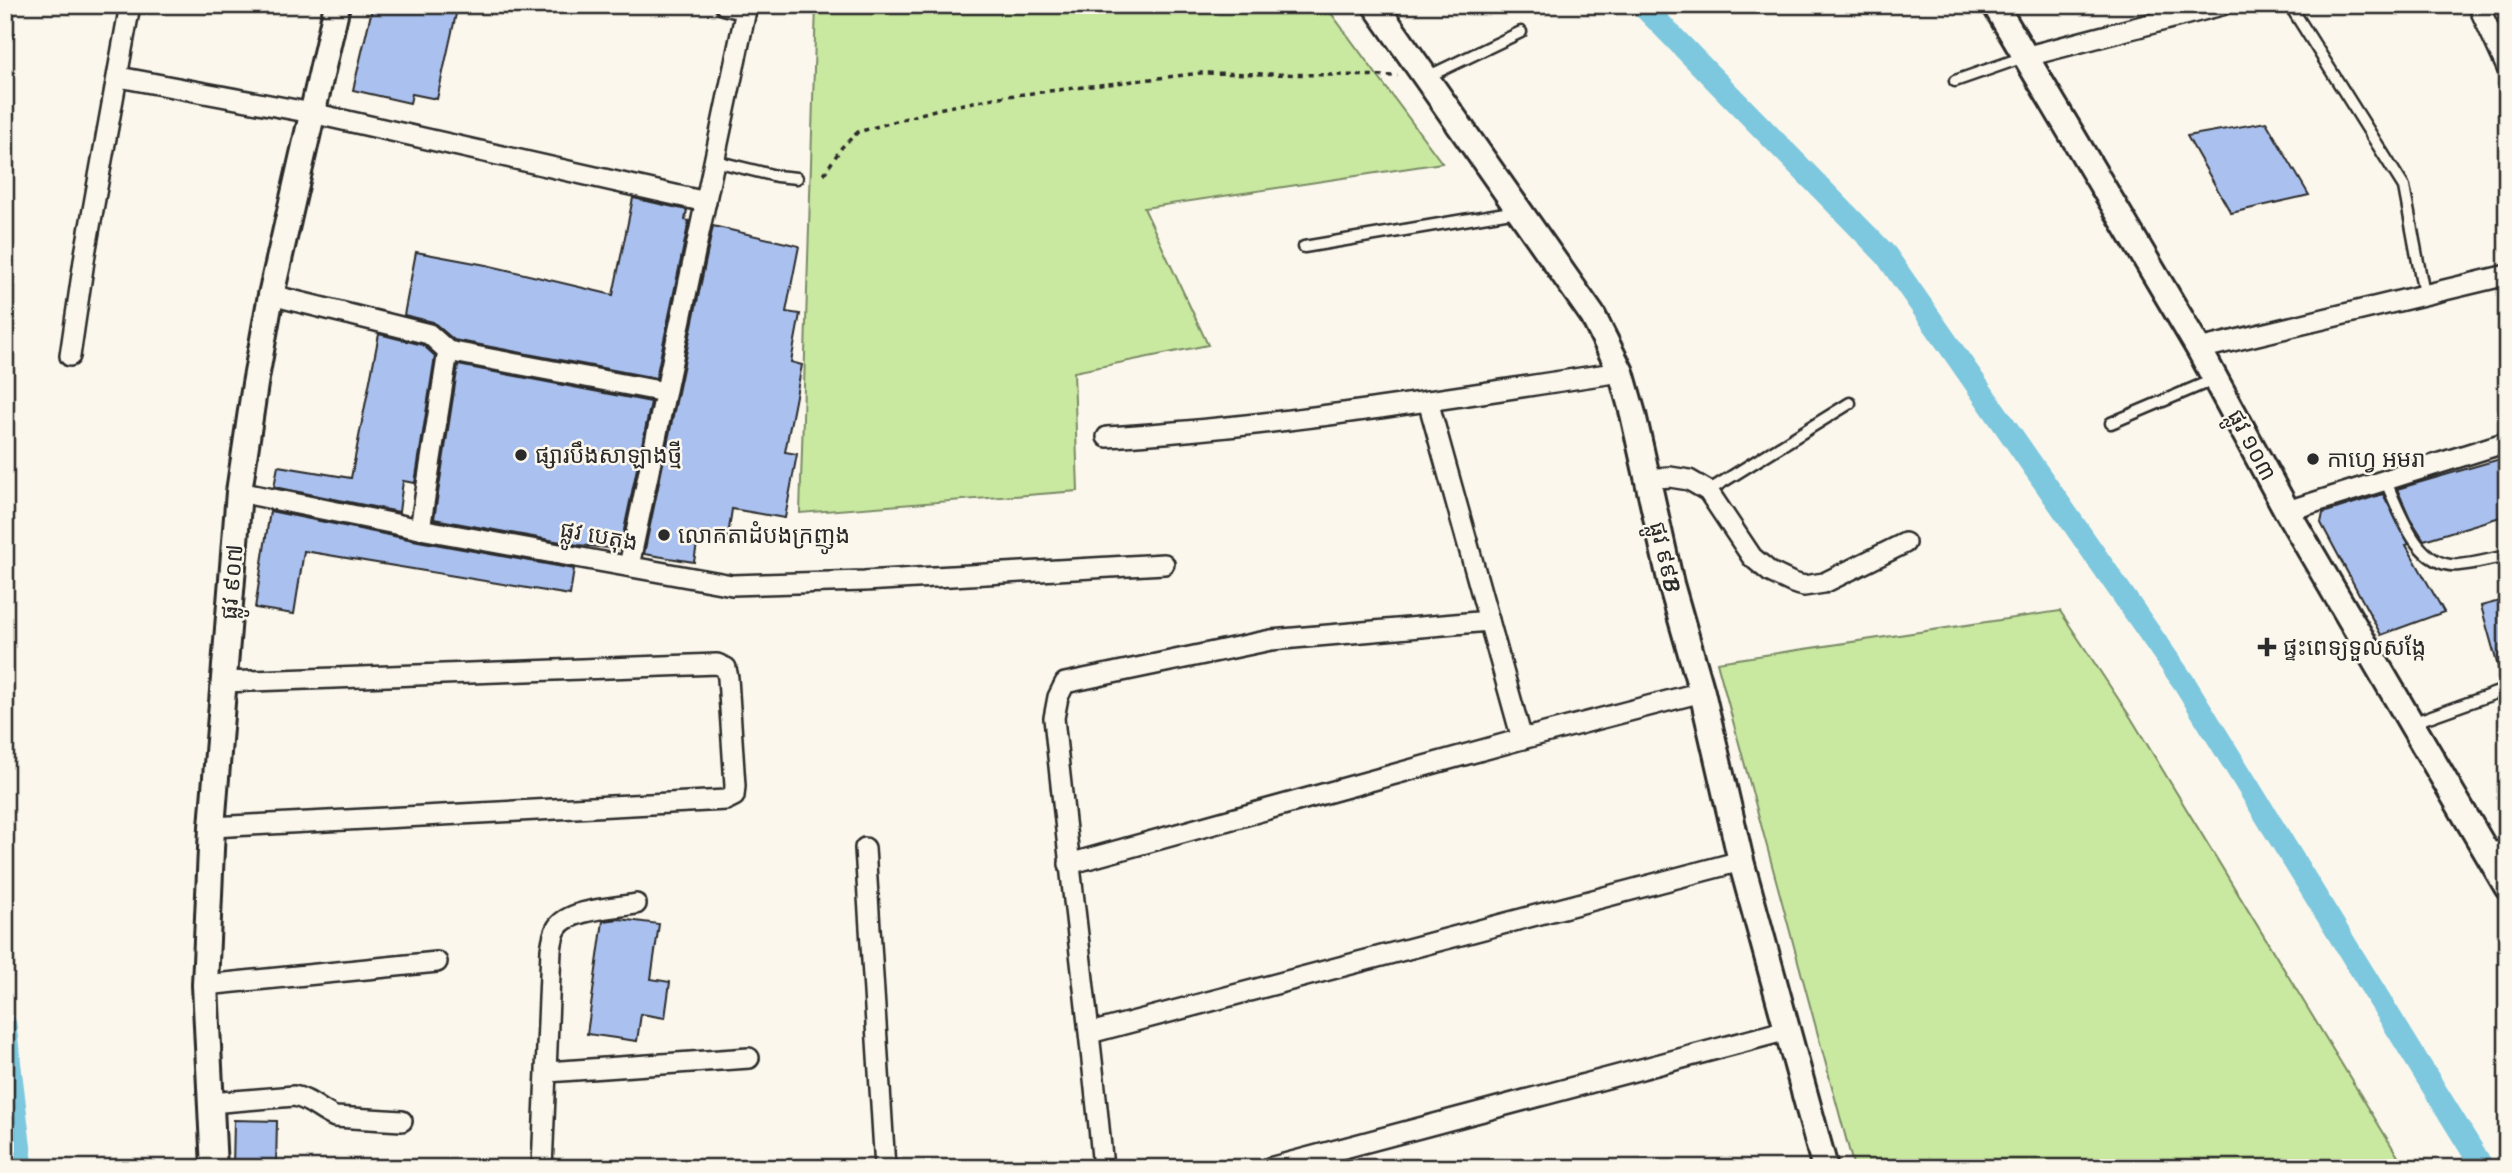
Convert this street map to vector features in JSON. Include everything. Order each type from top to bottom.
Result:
[{"type":"street","points":[[70,356],[85,254],[130,5]]},
{"type":"street","name":"ផ្លូវ ៩០៧","points":[[214,1168],[205,985],[212,827],[239,492],[254,384],[271,295],[337,5]]},
{"type":"street","points":[[629,566],[746,10],[725,5]]},
{"type":"street","name":"ផ្លូវ ៩៩B","points":[[1375,5],[1593,316],[1621,372],[1671,584],[1702,692],[1741,861],[1825,1168]]},
{"type":"street","name":"ផ្លូវ ១០៣","points":[[1995,5],[2199,349],[2287,511],[2412,723],[2496,848],[2507,887]]},
{"type":"street","points":[[2024,57],[2222,5]]},
{"type":"street","points":[[2478,5],[2507,68]]},
{"type":"street","points":[[119,77],[312,113],[706,202]]},
{"type":"street","points":[[2199,349],[2507,275]]},
{"type":"street","points":[[271,295],[429,334],[448,351],[665,392]]},
{"type":"street","points":[[420,528],[448,351]]},
{"type":"street","points":[[1107,437],[1173,433],[1428,401],[1621,372]]},
{"type":"street","points":[[1428,401],[1522,739]]},
{"type":"street","points":[[2287,511],[2507,442]]},
{"type":"street","points":[[1647,479],[1679,478],[1689,480],[1708,491],[1752,557],[1770,572],[1804,586],[1824,583],[1905,543]]},
{"type":"street","name":"ផ្លូវ បេតុង","points":[[239,492],[732,585],[864,581],[1164,564]]},
{"type":"street","points":[[1103,1168],[1054,718],[1058,697],[1065,683],[1271,640],[1489,621]]},
{"type":"street","points":[[212,827],[726,800],[734,796],[735,786],[728,678],[726,668],[717,664],[224,682]]},
{"type":"street","points":[[1069,864],[1702,692]]},
{"type":"street","points":[[865,848],[885,1168]]},
{"type":"street","points":[[1090,1033],[1741,861]]},
{"type":"street","points":[[542,1168],[551,950],[555,930],[564,919],[579,914],[636,904]]},
{"type":"street","points":[[205,985],[437,962]]},
{"type":"street","points":[[1269,1168],[1788,1030]]},
{"type":"street","points":[[547,1072],[749,1058]]},
{"type":"street","points":[[211,1103],[294,1096],[306,1098],[335,1117],[402,1121]]},
{"type":"lane","points":[[2291,7],[2404,187],[2424,294]]},
{"type":"lane","points":[[1427,77],[1521,32]]},
{"type":"lane","points":[[1955,81],[2024,57]]},
{"type":"lane","points":[[715,161],[776,176],[797,178]]},
{"type":"lane","points":[[1304,247],[1520,211]]},
{"type":"lane","points":[[2111,423],[2216,379]]},
{"type":"lane","points":[[1708,491],[1850,403]]},
{"type":"lane","points":[[2385,480],[2413,537],[2425,555],[2456,566],[2507,556]]},
{"type":"lane","points":[[2412,723],[2507,689]]},
{"type":"path","points":[[824,174],[842,148],[858,132],[938,109],[999,97],[1201,73],[1427,77]]},
{"type":"green space","points":[[816,5],[1325,5],[1442,163],[1144,208],[1208,345],[1074,372],[1078,491],[800,513]]},
{"type":"green space","points":[[2060,611],[2131,718],[2405,1168],[1854,1168],[1717,662]]},
{"type":"building","points":[[373,5],[458,5],[437,99],[412,94],[410,103],[353,90]]},
{"type":"building","points":[[2266,122],[2309,195],[2231,213],[2187,136]]},
{"type":"building","points":[[633,198],[687,210],[685,220],[689,221],[656,378],[454,340],[433,322],[404,315],[416,252],[486,265],[613,295]]},
{"type":"building","points":[[713,226],[799,246],[786,312],[800,314],[791,362],[802,365],[785,452],[797,454],[785,518],[732,509],[727,543],[698,538],[694,562],[644,554]]},
{"type":"building","points":[[379,334],[423,345],[435,356],[415,483],[403,481],[399,512],[274,487],[278,466],[351,478]]},
{"type":"building","points":[[458,365],[651,402],[620,549],[578,545],[434,519]]},
{"type":"building","points":[[2507,457],[2507,515],[2424,540],[2397,489]]},
{"type":"building","points":[[2383,494],[2409,544],[2406,545],[2444,612],[2381,635],[2321,523],[2323,513]]},
{"type":"building","points":[[270,511],[574,569],[570,595],[304,551],[294,614],[255,608]]},
{"type":"building","points":[[2507,599],[2507,680],[2502,681],[2481,606]]},
{"type":"building","points":[[620,919],[659,924],[651,979],[670,982],[665,1018],[641,1014],[637,1041],[587,1034],[603,921]]},
{"type":"building","points":[[234,1120],[277,1121],[276,1168],[233,1168]]},
{"type":"waterway","points":[[1642,5],[1886,255],[2185,684],[2483,1168]]},
{"type":"waterway","points":[[5,1025],[22,1168]]},
{"type":"place","name":"ផ្សារបឹងសាឡាងថ្មី","points":[[521,455]]},
{"type":"place","name":"កាហ្វេ អមរា","points":[[2313,459]]},
{"type":"place","name":"លោកតាដំបងក្រញូង","points":[[664,535]]},
{"type":"place","name":"ផ្ទះពេទ្យទួលសង្កែ","points":[[2267,647]]}]
